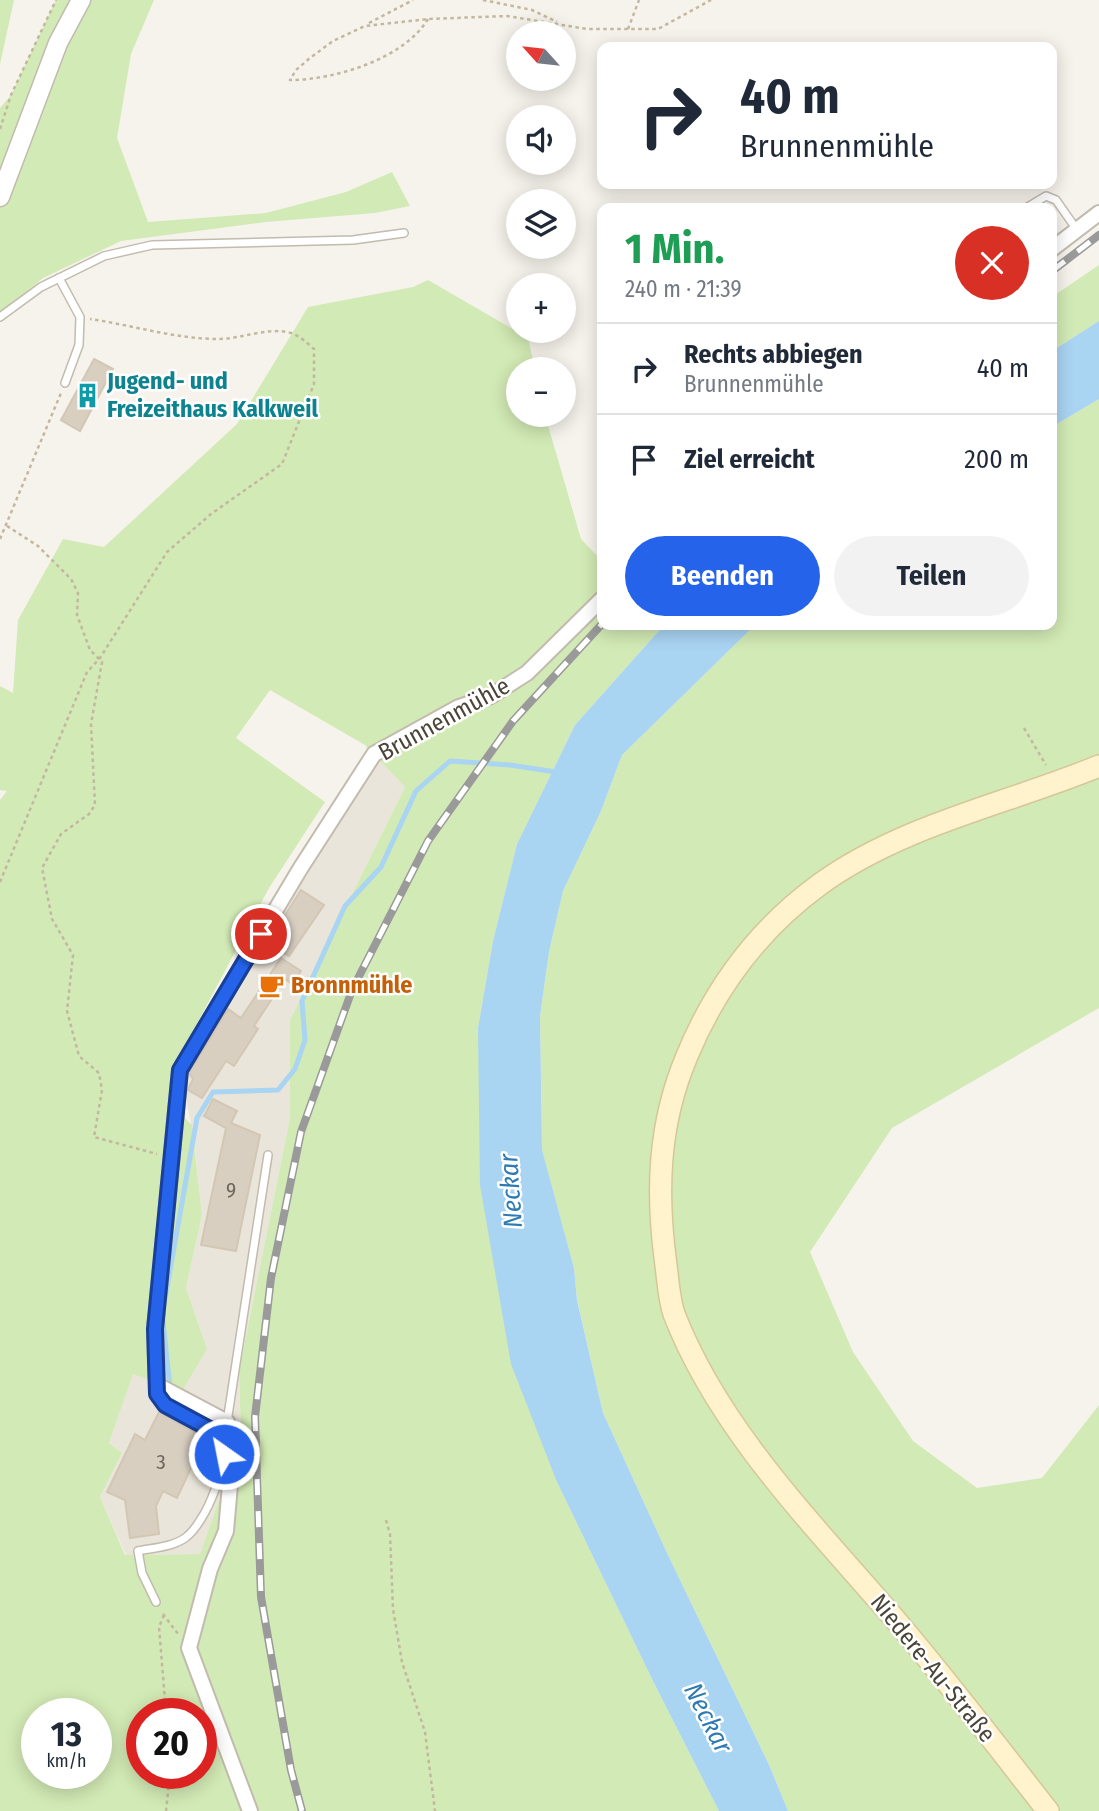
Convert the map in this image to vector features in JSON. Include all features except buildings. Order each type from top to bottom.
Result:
[{"type":"main road","name":"Niedere-Au-Straße","points":[[1048,1811],[937,1669],[755,1453],[698,1367],[673,1310],[659,1218],[660,1169],[670,1104],[698,1029],[741,960],[789,909],[821,883],[899,841],[1099,766]]},
{"type":"street","points":[[0,197],[58,43],[81,0]]},
{"type":"street","points":[[1057,245],[1099,213]]},
{"type":"street","name":"Brunnenmühle","points":[[157,1385],[155,1329],[180,1070],[300,869],[374,754],[459,708],[491,696],[527,673],[597,604]]},
{"type":"street","points":[[157,1385],[227,1422],[232,1462],[226,1531],[210,1569],[189,1648],[250,1811]]},
{"type":"lane","points":[[1035,203],[1046,197],[1056,200],[1078,230]]},
{"type":"lane","points":[[0,317],[41,287],[104,256],[152,245],[353,240],[404,233]]},
{"type":"lane","points":[[59,278],[80,317],[79,345],[65,383]]},
{"type":"lane","points":[[227,1422],[268,1155]]},
{"type":"lane","points":[[156,1602],[142,1573],[138,1550],[177,1543],[190,1534],[214,1488],[224,1454],[215,1432],[161,1402],[157,1385]]},
{"type":"path","points":[[0,129],[21,72],[56,0]]},
{"type":"path","points":[[413,0],[333,41],[310,58],[290,80],[311,80],[351,71],[419,33],[428,19]]},
{"type":"path","points":[[483,0],[532,10],[554,21]]},
{"type":"path","points":[[628,29],[639,0]]},
{"type":"path","points":[[576,27],[659,29],[711,0]]},
{"type":"path","points":[[365,26],[428,19],[507,16],[538,21]]},
{"type":"path","points":[[0,882],[87,672],[100,659],[167,552],[211,514],[282,464],[314,384],[314,349],[291,333],[273,331],[241,339],[215,339],[173,335],[80,317]]},
{"type":"path","points":[[0,538],[65,383]]},
{"type":"path","points":[[7,526],[47,553],[71,579],[78,593],[77,615],[91,652],[100,659],[103,668],[91,724],[95,805],[89,814],[61,834],[42,867],[52,919],[73,955],[67,1010],[79,1056],[99,1073],[102,1090],[94,1137],[170,1158]]},
{"type":"path","points":[[1024,729],[1044,760],[1054,785]]},
{"type":"path","points":[[386,1520],[390,1534],[393,1609],[402,1662],[425,1731],[435,1811]]},
{"type":"path","points":[[156,1602],[189,1648]]},
{"type":"path","points":[[164,1615],[159,1627],[165,1698]]},
{"type":"path","points":[[166,1811],[168,1789]]},
{"type":"shaded area","points":[[374,754],[405,787],[290,1020],[290,1118],[239,1371],[241,1437],[200,1554],[126,1555],[100,1497],[122,1453],[109,1443],[133,1373],[207,1349],[186,1288],[202,1215],[194,1139],[180,1070]]},
{"type":"green space","points":[[0,0],[14,0],[0,64]]},
{"type":"green space","points":[[56,0],[154,0],[131,54],[117,138],[148,222],[266,213],[346,192],[392,172],[410,206],[375,213],[266,222],[121,241],[43,278],[0,314],[0,108],[11,95]]},
{"type":"green space","points":[[1099,265],[1099,321],[1057,348],[1057,294]]},
{"type":"green space","points":[[428,280],[506,325],[506,343],[529,343],[532,357],[506,357],[506,427],[548,427],[581,539],[597,556],[597,630],[660,630],[575,725],[517,844],[493,941],[478,1028],[557,1482],[719,1811],[0,1811],[0,800],[7,791],[0,790],[0,686],[13,693],[18,620],[63,539],[104,547],[237,424],[308,307],[413,287]],"holes":[[[270,690],[365,745],[405,787],[290,1020],[290,1118],[239,1371],[241,1437],[200,1554],[125,1555],[100,1497],[122,1453],[109,1443],[133,1374],[182,1391],[207,1349],[186,1288],[202,1215],[192,1125],[183,1116],[185,1046],[269,888],[325,802],[236,738]]]},
{"type":"green space","points":[[1099,399],[1099,1008],[892,1128],[810,1252],[853,1352],[913,1441],[977,1488],[1042,1478],[1099,1405],[1099,1811],[788,1811],[770,1767],[603,1413],[577,1299],[574,1268],[542,1151],[540,1016],[549,952],[563,891],[601,811],[622,755],[750,630],[1057,630],[1057,424]]},
{"type":"water","points":[[1099,321],[1099,399],[1057,424],[1057,348]]},
{"type":"water","name":"Neckar","points":[[660,630],[750,630],[622,755],[601,811],[563,891],[549,952],[540,1016],[542,1150],[574,1268],[577,1300],[603,1413],[770,1767],[788,1811],[719,1811],[557,1482],[511,1364],[480,1185],[478,1028],[493,941],[517,844],[575,725]]},
{"type":"waterway","points":[[164,1304],[197,1118],[213,1092],[278,1090],[295,1069],[305,1040],[302,1001],[345,906],[381,867],[416,791],[450,761],[510,765],[556,772]]},
{"type":"waterway","points":[[162,1313],[170,1387]]},
{"type":"railway","points":[[1057,267],[1099,235]]},
{"type":"railway","points":[[302,1811],[291,1770],[261,1597],[255,1417],[271,1278],[301,1132],[352,990],[428,841],[513,721],[597,629]]},
{"type":"place","name":"Jugend- und Freizeithaus Kalkweil","points":[[87,395]]},
{"type":"place","name":"Bronnmühle","points":[[271,985]]},
{"type":"route","points":[[224,1454],[215,1432],[165,1405],[159,1399],[155,1329],[180,1070],[261,934]]}]
